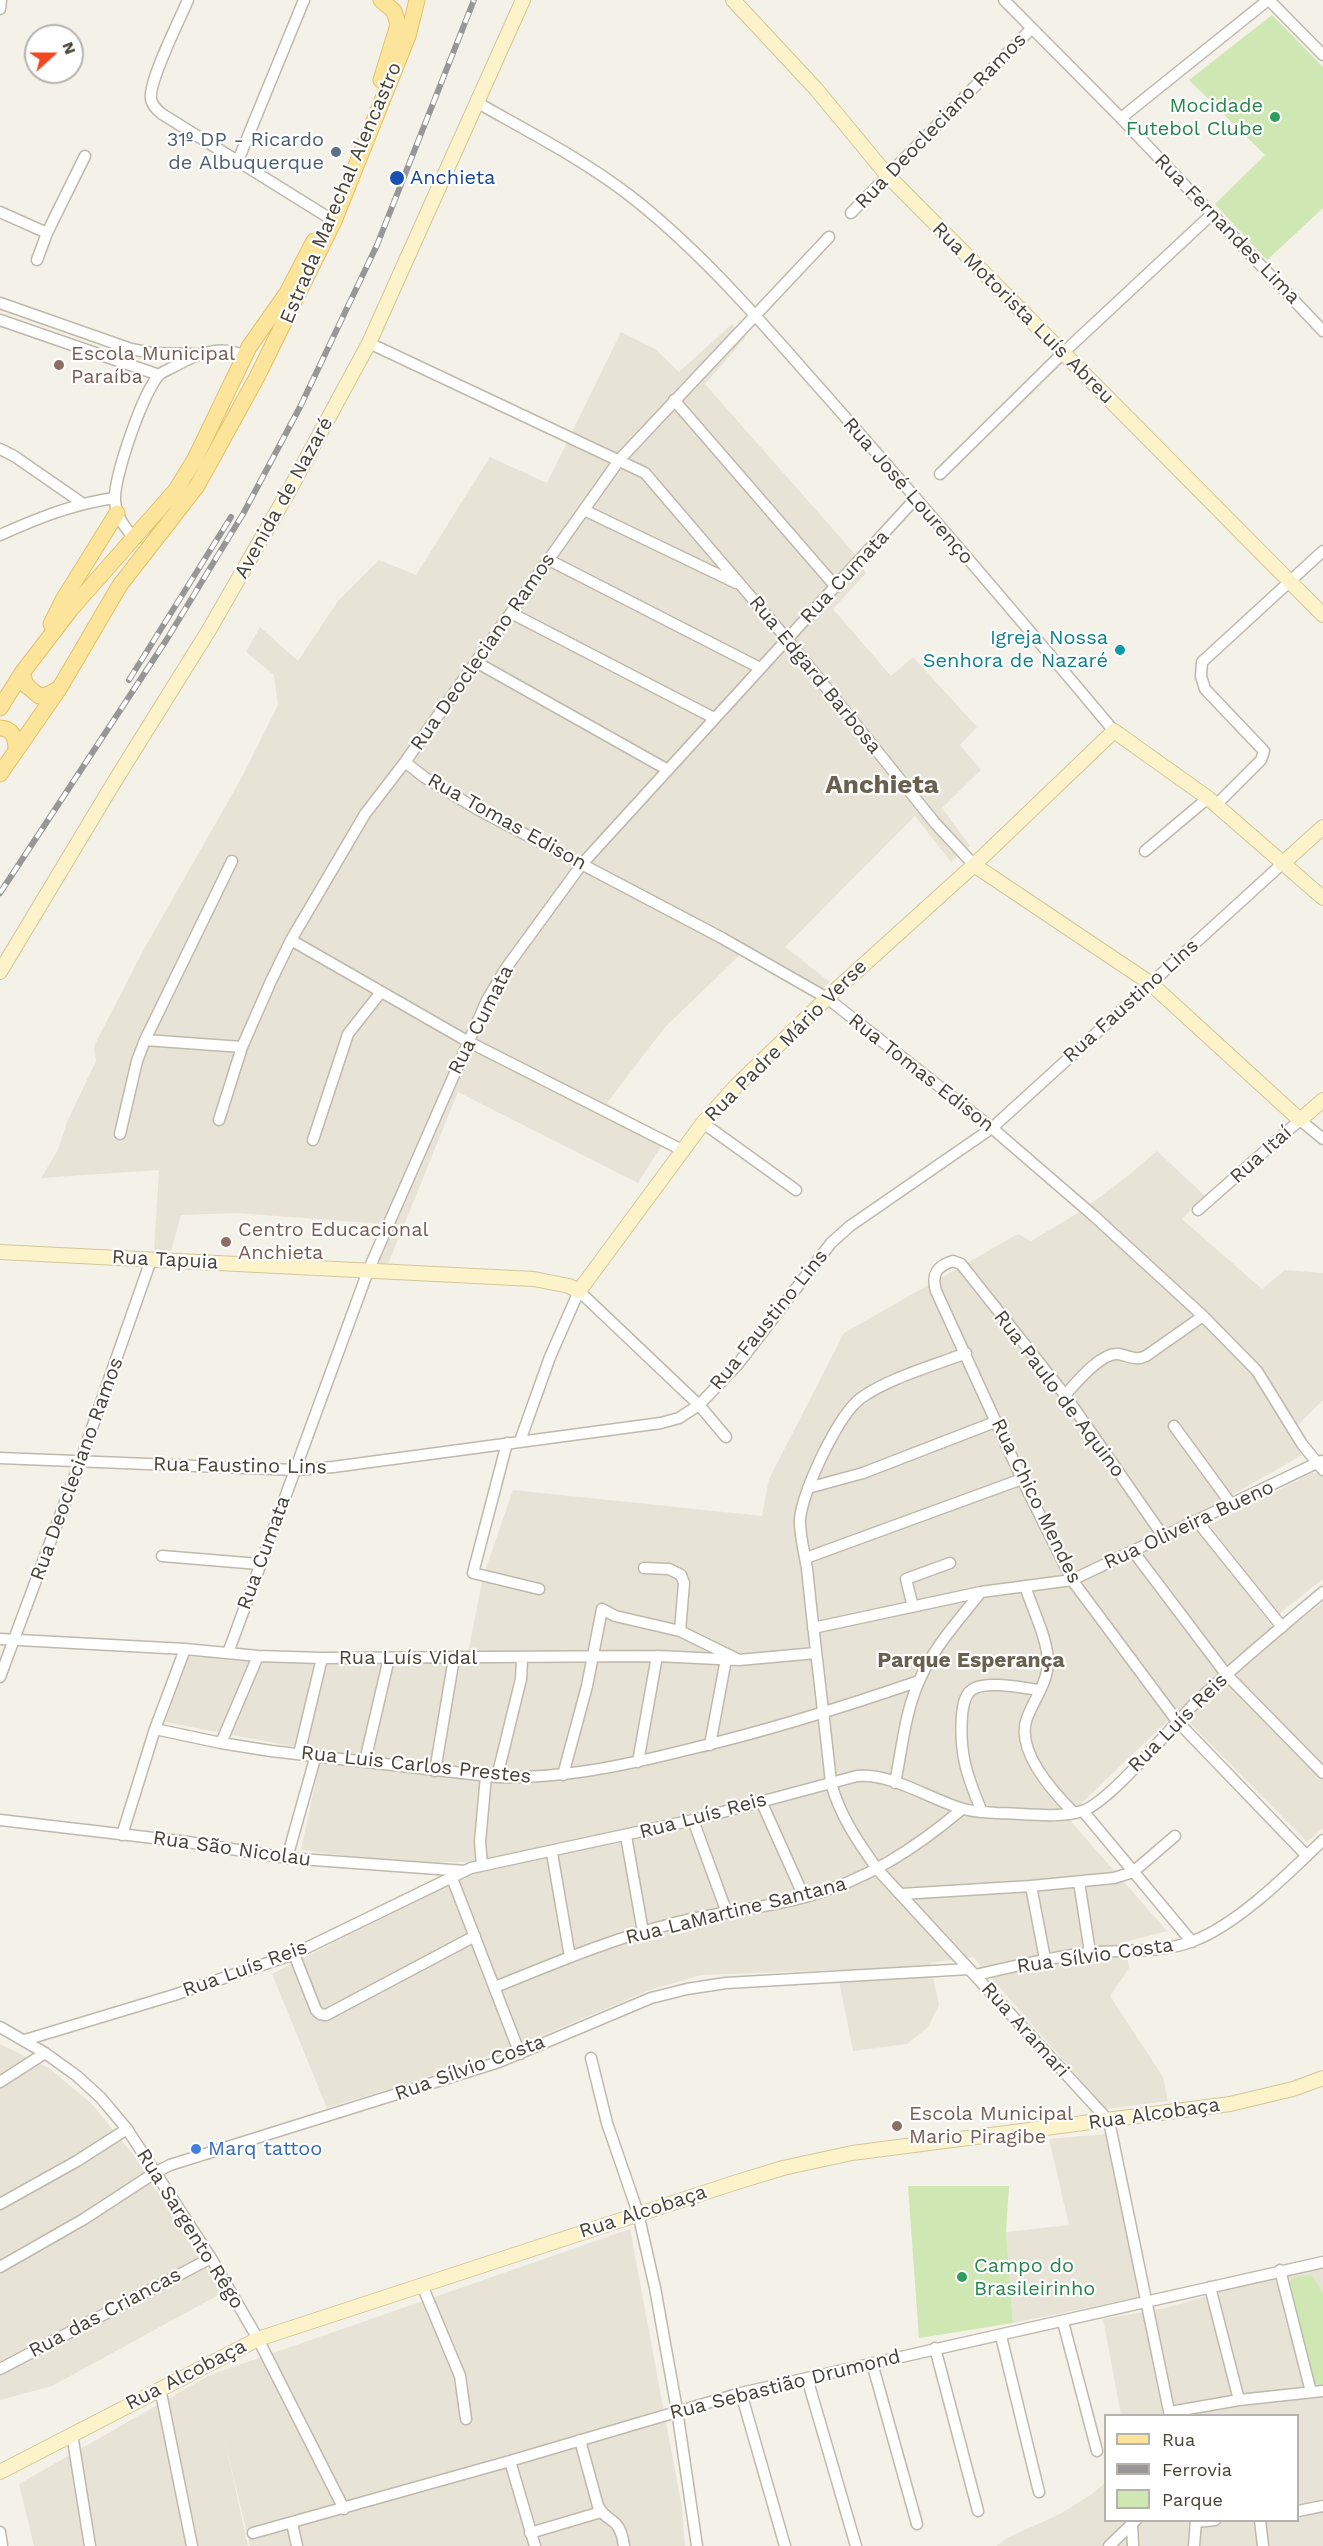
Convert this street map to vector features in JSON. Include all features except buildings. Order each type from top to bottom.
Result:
[{"type":"main road","name":"Estrada Marechal Alencastro","points":[[0,708],[42,645],[133,537],[157,514],[186,475],[244,356],[287,292],[330,218],[397,32],[397,16],[381,0]]},
{"type":"main road","name":"Estrada Marechal Alencastro","points":[[0,774],[59,689],[120,585],[197,486],[257,377],[330,218],[408,36],[417,0]]},
{"type":"main road","name":"Avenida de Nazaré","points":[[0,972],[214,622],[369,344],[523,0]]},
{"type":"main road","name":"Rua Motorista Luís Abreu","points":[[733,0],[816,89],[887,175],[1323,615]]},
{"type":"main road","points":[[244,356],[254,365],[257,377]]},
{"type":"main road","points":[[42,645],[63,600],[115,506]]},
{"type":"main road","points":[[22,673],[26,686],[39,696],[59,689]]},
{"type":"main road","points":[[0,728],[9,730],[13,734],[16,750]]},
{"type":"main road","name":"Rua José Lourenço","points":[[1114,731],[1212,802],[1323,898]]},
{"type":"main road","name":"Rua Padre Mário Verse","points":[[579,1291],[703,1123],[736,1086],[827,998],[974,865],[1114,731]]},
{"type":"main road","name":"Rua Faustino Lins","points":[[1282,864],[1323,827]]},
{"type":"main road","name":"Rua Edgard Barbosa","points":[[974,865],[1150,983],[1300,1120]]},
{"type":"main road","name":"Rua Itaí","points":[[1300,1120],[1323,1100]]},
{"type":"main road","name":"Rua Tapuia","points":[[0,1252],[534,1279],[569,1286],[579,1291]]},
{"type":"main road","name":"Rua Alcobaça","points":[[0,2472],[258,2339],[638,2213],[783,2168],[852,2153],[960,2137],[1109,2121],[1257,2099],[1323,2078]]},
{"type":"street","points":[[0,9],[1,0]]},
{"type":"street","points":[[188,0],[154,81],[151,99],[162,114],[237,163],[330,218]]},
{"type":"street","points":[[237,163],[304,0]]},
{"type":"street","name":"Rua Fernandes Lima","points":[[1004,0],[1121,118],[1323,331]]},
{"type":"street","points":[[1121,118],[1269,0],[1323,56]]},
{"type":"street","name":"Rua Deocleciano Ramos","points":[[851,213],[1031,29]]},
{"type":"street","name":"Rua José Lourenço","points":[[478,103],[585,164],[628,194],[677,235],[754,315],[916,498],[1114,731]]},
{"type":"street","points":[[38,260],[47,233],[85,156]]},
{"type":"street","points":[[0,212],[47,233]]},
{"type":"street","points":[[940,474],[1063,353],[1212,214]]},
{"type":"street","name":"Rua Deocleciano Ramos","points":[[219,1120],[242,1047],[291,940],[365,814],[405,762],[620,459],[829,237]]},
{"type":"street","points":[[0,303],[140,351],[196,354],[224,351],[244,356]]},
{"type":"street","points":[[0,321],[159,375]]},
{"type":"street","name":"Rua Edgard Barbosa","points":[[369,344],[620,459],[651,478],[787,639],[921,806],[974,865]]},
{"type":"street","points":[[133,537],[115,506],[120,471],[136,418],[159,375],[196,354]]},
{"type":"street","points":[[674,400],[836,587]]},
{"type":"street","points":[[0,448],[82,503]]},
{"type":"street","name":"Rua Cumata","points":[[228,1653],[368,1271],[467,1041],[506,968],[582,864],[916,498]]},
{"type":"street","points":[[0,535],[48,514],[82,503],[115,506]]},
{"type":"street","points":[[584,510],[742,585]]},
{"type":"street","points":[[1146,851],[1212,802],[1261,760],[1264,751],[1205,689],[1201,676],[1204,660],[1323,551]]},
{"type":"street","points":[[549,560],[760,668]]},
{"type":"street","points":[[511,613],[714,718]]},
{"type":"street","points":[[476,662],[668,770]]},
{"type":"street","name":"Rua Tomas Edison","points":[[405,762],[424,777],[477,809],[722,938],[827,998],[992,1128],[1094,1216],[1203,1316],[1257,1371],[1302,1444],[1321,1465]]},
{"type":"street","points":[[120,1134],[137,1061],[145,1040],[232,861]]},
{"type":"street","name":"Rua Faustino Lins","points":[[0,1458],[295,1470],[333,1467],[661,1423],[679,1418],[699,1405],[738,1364],[831,1243],[850,1226],[992,1128],[1282,864]]},
{"type":"street","points":[[291,940],[467,1041],[684,1151]]},
{"type":"street","points":[[313,1140],[348,1034],[381,992]]},
{"type":"street","points":[[145,1040],[242,1047]]},
{"type":"street","name":"Rua Edgard Barbosa","points":[[1300,1120],[1323,1139]]},
{"type":"street","name":"Rua Itaí","points":[[1198,1210],[1300,1120]]},
{"type":"street","points":[[703,1123],[796,1190]]},
{"type":"street","name":"Rua Deocleciano Ramos","points":[[0,1677],[80,1462],[151,1260]]},
{"type":"street","name":"Rua Paulo de Aquino","points":[[949,1262],[957,1261],[961,1264],[1065,1395],[1163,1536]]},
{"type":"street","name":"Rua Chico Mendes","points":[[949,1262],[937,1269],[933,1275],[933,1283],[995,1422],[1072,1580],[1177,1721],[1306,1856]]},
{"type":"street","points":[[579,1291],[699,1405],[726,1437]]},
{"type":"street","name":"Rua Padre Mário Verse","points":[[520,1441],[550,1357],[579,1291]]},
{"type":"street","points":[[1065,1395],[1106,1356],[1118,1354],[1140,1359],[1203,1316]]},
{"type":"street","name":"Rua Aramari","points":[[966,1353],[878,1388],[860,1399],[849,1410],[837,1429],[808,1488],[800,1520],[831,1783],[836,1801],[853,1834],[878,1870],[1109,2121]]},
{"type":"street","points":[[808,1488],[863,1473],[995,1422]]},
{"type":"street","points":[[1174,1426],[1231,1504]]},
{"type":"street","points":[[507,1443],[473,1573],[539,1589]]},
{"type":"street","name":"Rua Oliveira Bueno","points":[[813,1628],[981,1593],[1072,1580],[1231,1504],[1321,1465]]},
{"type":"street","points":[[806,1558],[1022,1479]]},
{"type":"street","points":[[1197,1521],[1282,1627]]},
{"type":"street","points":[[1133,1551],[1226,1674],[1323,1773]]},
{"type":"street","points":[[162,1556],[259,1564]]},
{"type":"street","points":[[913,1607],[906,1579],[950,1563]]},
{"type":"street","points":[[644,1568],[669,1569],[681,1575],[684,1583],[681,1631]]},
{"type":"street","points":[[1025,1586],[1048,1659],[1047,1672],[1026,1720],[1024,1732],[1027,1746],[1049,1786],[1079,1812],[1192,1942]]},
{"type":"street","name":"Rua Luís Reis","points":[[25,2040],[174,1995],[294,1954],[465,1871],[482,1865],[552,1853],[626,1836],[831,1783],[865,1776],[895,1783],[962,1809],[982,1812],[1079,1812],[1097,1804],[1226,1674],[1323,1592]]},
{"type":"street","points":[[895,1783],[911,1704],[919,1681],[932,1655],[981,1593]]},
{"type":"street","points":[[563,1775],[581,1709],[602,1609],[615,1616],[681,1631],[739,1660]]},
{"type":"street","name":"Rua Luís Vidal","points":[[0,1639],[322,1658],[522,1659],[657,1656],[739,1660],[816,1653]]},
{"type":"street","points":[[122,1834],[154,1730],[185,1649]]},
{"type":"street","points":[[221,1743],[258,1656]]},
{"type":"street","points":[[638,1762],[657,1656]]},
{"type":"street","points":[[299,1754],[322,1658]]},
{"type":"street","points":[[365,1761],[388,1658]]},
{"type":"street","points":[[435,1771],[454,1658]]},
{"type":"street","points":[[482,1865],[480,1842],[492,1777],[521,1678],[522,1659]]},
{"type":"street","points":[[710,1745],[726,1659]]},
{"type":"street","name":"Rua Luis Carlos Prestes","points":[[154,1730],[221,1743],[299,1754],[492,1777],[534,1778],[638,1762],[710,1745],[824,1713],[919,1681]]},
{"type":"street","points":[[982,1812],[962,1759],[960,1739],[966,1695],[973,1688],[984,1685],[1039,1690]]},
{"type":"street","points":[[287,1858],[316,1755]]},
{"type":"street","points":[[761,1801],[804,1897]]},
{"type":"street","name":"Rua LaMartine Santana","points":[[495,1987],[570,1957],[642,1932],[699,1917],[804,1897],[854,1881],[878,1870],[962,1809]]},
{"type":"street","name":"Rua São Nicolau","points":[[0,1820],[122,1834],[287,1858],[465,1871]]},
{"type":"street","points":[[693,1820],[727,1913]]},
{"type":"street","points":[[626,1836],[642,1932]]},
{"type":"street","points":[[901,1894],[1031,1886],[1113,1878],[1133,1872],[1175,1836]]},
{"type":"street","name":"Rua Sílvio Costa","points":[[0,2267],[84,2219],[156,2172],[211,2152],[331,2116],[520,2054],[641,2002],[687,1989],[726,1983],[972,1972],[1045,1959],[1090,1953],[1165,1948],[1192,1942],[1235,1917],[1323,1840]]},
{"type":"street","points":[[552,1853],[570,1957]]},
{"type":"street","points":[[452,1878],[520,2054]]},
{"type":"street","points":[[1079,1882],[1090,1953]]},
{"type":"street","points":[[1031,1886],[1045,1959]]},
{"type":"street","points":[[294,1954],[316,2010],[326,2015],[475,1936]]},
{"type":"street","name":"Rua Sargento Rêgo","points":[[0,2027],[25,2040],[77,2076],[101,2098],[127,2129],[210,2258],[258,2339],[344,2509]]},
{"type":"street","points":[[0,2082],[45,2053]]},
{"type":"street","points":[[591,2058],[607,2123],[638,2213],[655,2288],[677,2410],[697,2546]]},
{"type":"street","points":[[1109,2121],[1170,2414],[1239,2400],[1323,2391]]},
{"type":"street","points":[[0,2204],[78,2161],[127,2129]]},
{"type":"street","name":"Rua das Criancas","points":[[0,2369],[210,2258]]},
{"type":"street","name":"Rua Sebastião Drumond","points":[[253,2533],[344,2509],[741,2393],[935,2348],[1063,2322],[1280,2270],[1322,2265]]},
{"type":"street","points":[[1280,2270],[1311,2392]]},
{"type":"street","points":[[422,2285],[460,2376],[466,2419]]},
{"type":"street","points":[[1210,2287],[1239,2400]]},
{"type":"street","points":[[1063,2322],[1097,2451]]},
{"type":"street","points":[[1001,2336],[1040,2492]]},
{"type":"street","points":[[935,2348],[978,2511]]},
{"type":"street","points":[[872,2363],[917,2524]]},
{"type":"street","points":[[807,2378],[855,2546]]},
{"type":"street","points":[[160,2388],[192,2546]]},
{"type":"street","points":[[741,2393],[785,2546]]},
{"type":"street","points":[[72,2434],[90,2546]]},
{"type":"street","points":[[580,2440],[596,2500],[601,2512],[617,2523],[624,2546]]},
{"type":"street","points":[[510,2461],[531,2542],[601,2512]]},
{"type":"street","points":[[1299,2511],[1323,2506]]},
{"type":"street","points":[[1109,2546],[1134,2522]]},
{"type":"street","points":[[1133,2546],[1134,2522]]},
{"type":"street","points":[[1194,2546],[1196,2522]]},
{"type":"street","points":[[1260,2522],[1263,2546]]},
{"type":"street","points":[[292,2523],[297,2546]]},
{"type":"street","points":[[0,2532],[2,2546]]},
{"type":"shaded area","points":[[732,324],[745,338],[705,384],[854,553],[866,573],[833,609],[891,676],[913,657],[977,727],[960,745],[981,770],[942,808],[970,846],[951,862],[915,816],[785,947],[830,982],[813,998],[740,955],[665,1027],[607,1103],[667,1137],[638,1183],[458,1092],[388,1264],[367,1261],[383,1224],[237,1213],[181,1215],[171,1251],[154,1251],[159,1170],[41,1178],[58,1150],[67,1122],[96,1061],[94,1046],[144,949],[242,777],[278,705],[274,675],[246,652],[260,627],[298,661],[338,601],[379,560],[416,575],[490,457],[547,483],[621,332],[655,349],[679,372]]},
{"type":"shaded area","points":[[1157,1151],[1205,1196],[1182,1219],[1262,1289],[1285,1270],[1323,1273],[1323,1400],[1288,1435],[1302,1455],[1192,1518],[1279,1636],[1323,1602],[1323,1828],[1307,1842],[1178,1711],[1067,1817],[1167,1931],[1125,1942],[1129,1968],[1110,1996],[1163,2077],[1168,2101],[1106,2109],[973,1957],[930,1963],[939,2005],[928,2027],[907,2044],[853,2051],[837,1970],[701,1975],[650,1990],[522,2044],[327,2108],[272,1974],[470,1874],[466,1862],[402,1863],[301,1850],[322,1752],[165,1722],[188,1656],[255,1662],[466,1663],[483,1577],[513,1490],[762,1516],[769,1479],[844,1333],[1018,1234],[1031,1241],[1078,1213]]},
{"type":"shaded area","points":[[1312,1473],[1323,1474],[1323,1579],[1279,1614],[1209,1525]]},
{"type":"shaded area","points":[[0,2044],[49,2068],[93,2105],[135,2157],[222,2293],[52,2386],[0,2400]]},
{"type":"shaded area","points":[[1106,2134],[1140,2297],[1013,2323],[1006,2232],[1069,2225],[1049,2139]]},
{"type":"shaded area","points":[[630,2229],[682,2508],[685,2546],[250,2546],[224,2437],[248,2546],[34,2546],[19,2484],[210,2375]]},
{"type":"shaded area","points":[[1323,2262],[1323,2546],[996,2546],[1007,2538],[1060,2514],[1104,2484],[1104,2522],[1299,2522],[1299,2414],[1121,2414],[1103,2319],[1165,2308]]},
{"type":"green space","name":"Mocidade Futebol Clube","points":[[1272,15],[1323,67],[1323,208],[1267,260],[1215,204],[1265,155],[1189,80]]},
{"type":"green space","name":"Campo do Brasileirinho","points":[[908,2186],[1009,2186],[1006,2232],[1013,2323],[919,2338]]},
{"type":"green space","points":[[1312,2275],[1323,2293],[1323,2386],[1315,2387],[1290,2283],[1292,2278]]},
{"type":"railway","points":[[0,893],[167,639],[243,514],[300,407],[377,245],[474,0]]},
{"type":"railway","points":[[129,680],[231,517]]},
{"type":"place","name":"Mocidade Futebol Clube","points":[[1275,117]]},
{"type":"place","name":"31º DP - Ricardo de Albuquerque","points":[[336,152]]},
{"type":"place","name":"Anchieta","points":[[397,178]]},
{"type":"place","name":"Escola Municipal Paraíba","points":[[59,365]]},
{"type":"place","name":"Igreja Nossa Senhora de Nazaré","points":[[1120,650]]},
{"type":"place","name":"Centro Educacional Anchieta","points":[[226,1242]]},
{"type":"place","name":"Escola Municipal Mario Piragibe","points":[[897,2126]]},
{"type":"place","name":"Marq tattoo","points":[[196,2149]]},
{"type":"place","name":"Campo do Brasileirinho","points":[[962,2277]]},
{"type":"district","name":"Anchieta","points":[[882,785]]},
{"type":"district","name":"Parque Esperança","points":[[971,1661]]}]
